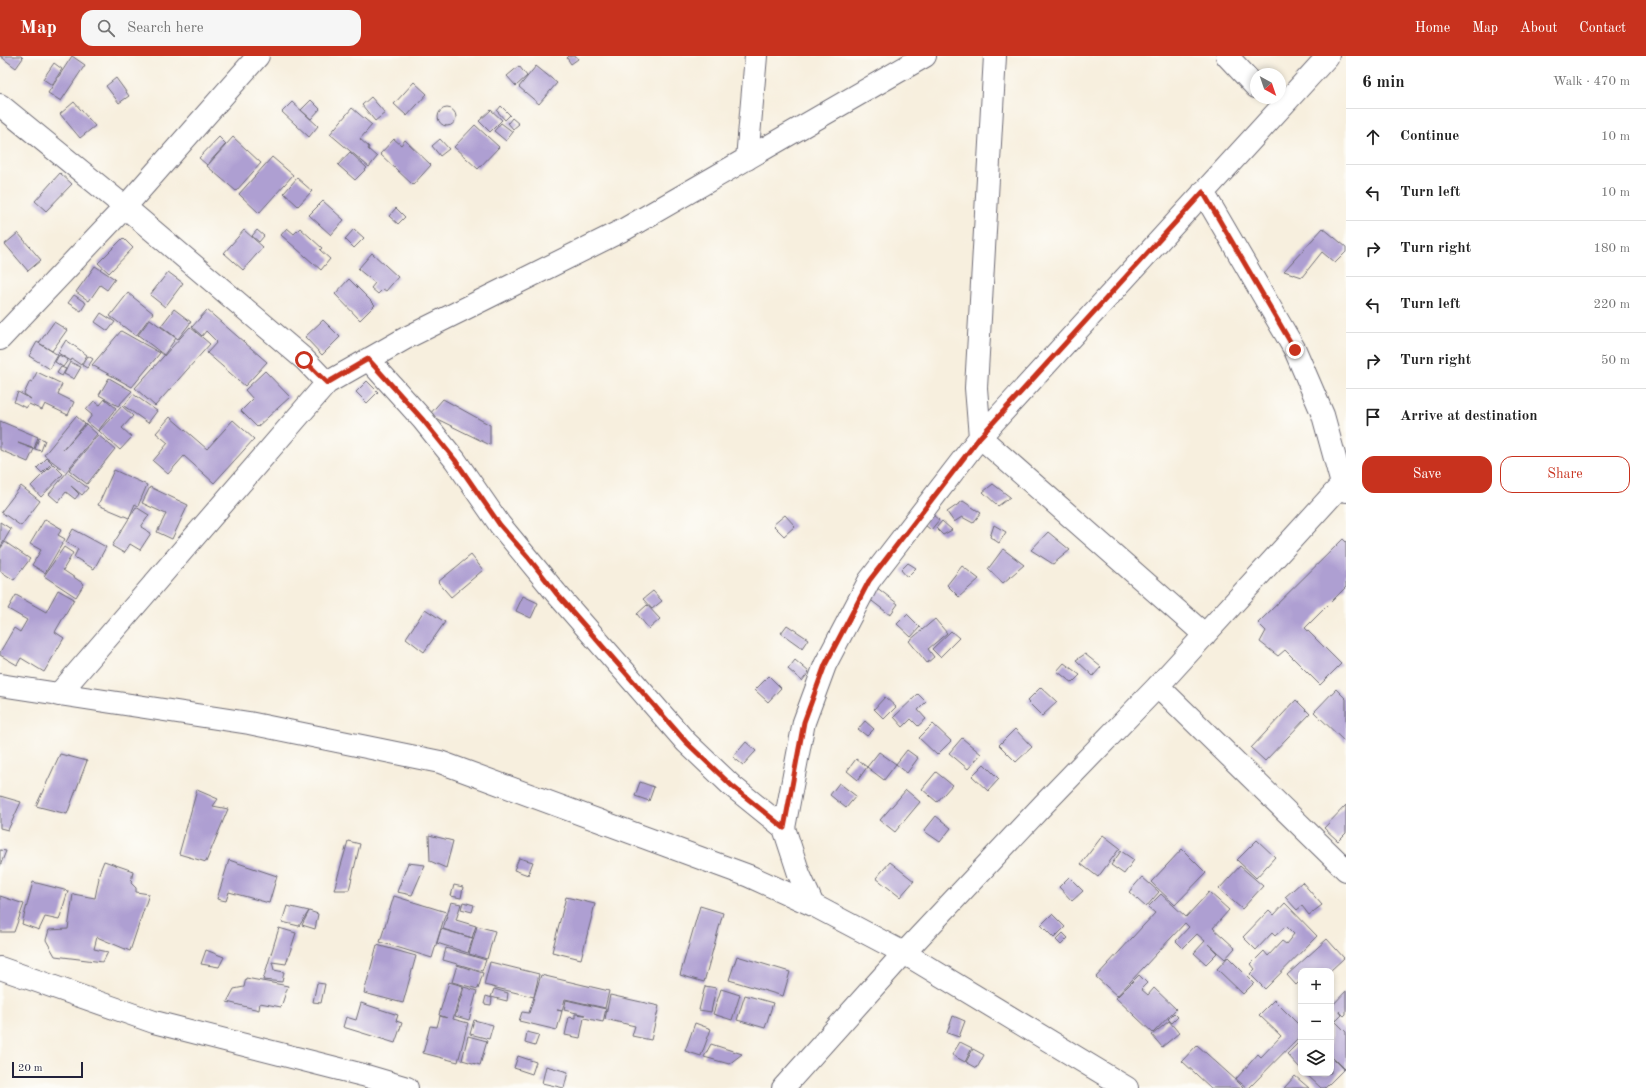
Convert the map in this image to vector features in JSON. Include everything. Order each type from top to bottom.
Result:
[{"type":"street","points":[[0,339],[125,207],[258,56]]},
{"type":"street","points":[[747,159],[756,56]]},
{"type":"street","points":[[58,695],[327,383],[406,338],[625,229],[925,56]]},
{"type":"street","points":[[995,56],[976,388],[980,437],[1205,635]]},
{"type":"street","points":[[1226,56],[1250,81]]},
{"type":"street","points":[[1286,92],[1328,56]]},
{"type":"street","points":[[814,905],[799,874],[784,828],[804,722],[825,665],[869,581],[980,437],[1203,192],[1272,104]]},
{"type":"street","points":[[0,105],[125,207],[304,360],[327,383]]},
{"type":"street","points":[[783,1088],[904,953],[1037,810],[1158,686],[1345,485],[1323,415],[1295,350],[1203,192]]},
{"type":"street","points":[[368,359],[423,420],[455,460],[500,525],[528,557],[556,593],[686,742],[732,786],[784,828]]},
{"type":"street","points":[[0,685],[249,723],[440,762],[749,876],[814,905],[904,953],[1127,1088]]},
{"type":"street","points":[[1158,686],[1346,870]]},
{"type":"street","points":[[0,968],[154,1022],[363,1074],[407,1088]]},
{"type":"building","points":[[0,56],[21,56],[23,58],[16,68]]},
{"type":"building","points":[[72,56],[85,65],[61,101],[48,93]]},
{"type":"building","points":[[569,56],[576,56],[578,59],[571,64],[567,58]]},
{"type":"building","points":[[54,63],[62,69],[52,85],[43,79]]},
{"type":"building","points":[[519,66],[527,76],[516,86],[507,76]]},
{"type":"building","points":[[536,66],[557,83],[539,104],[519,87]]},
{"type":"building","points":[[116,78],[129,96],[119,103],[106,86]]},
{"type":"building","points":[[414,82],[427,94],[407,116],[394,104]]},
{"type":"building","points":[[371,97],[385,113],[375,121],[362,105]]},
{"type":"building","points":[[311,100],[320,109],[311,119],[301,110]]},
{"type":"building","points":[[74,102],[95,126],[80,138],[60,114]]},
{"type":"building","points":[[292,102],[318,126],[309,137],[282,112]]},
{"type":"building","points":[[501,106],[510,115],[505,120],[497,111]]},
{"type":"building","points":[[352,108],[372,125],[360,139],[377,157],[369,167],[330,134]]},
{"type":"building","points":[[443,108],[451,108],[456,113],[454,124],[451,126],[443,126],[438,121],[438,113]]},
{"type":"building","points":[[491,110],[502,120],[490,132],[479,121]]},
{"type":"building","points":[[512,118],[519,124],[513,129],[508,123]]},
{"type":"building","points":[[501,123],[513,132],[506,141],[494,131]]},
{"type":"building","points":[[475,125],[499,147],[478,169],[454,147]]},
{"type":"building","points":[[219,137],[226,144],[207,165],[199,158]]},
{"type":"building","points":[[233,137],[261,163],[236,191],[207,166]]},
{"type":"building","points":[[394,139],[401,145],[405,140],[431,165],[413,185],[380,154]]},
{"type":"building","points":[[440,139],[449,149],[440,156],[432,146]]},
{"type":"building","points":[[350,152],[367,168],[355,180],[338,165]]},
{"type":"building","points":[[272,157],[293,175],[259,213],[239,194]]},
{"type":"building","points":[[60,173],[72,184],[46,211],[35,201]]},
{"type":"building","points":[[297,178],[312,191],[298,206],[284,193]]},
{"type":"building","points":[[323,201],[344,220],[331,235],[309,215]]},
{"type":"building","points":[[396,208],[405,217],[398,224],[389,216]]},
{"type":"building","points":[[287,228],[294,234],[300,228],[322,248],[320,250],[330,259],[321,270],[281,235]]},
{"type":"building","points":[[1323,228],[1346,247],[1346,252],[1335,263],[1322,252],[1302,277],[1284,271]]},
{"type":"building","points":[[354,229],[364,238],[354,248],[345,239]]},
{"type":"building","points":[[244,230],[263,247],[243,270],[224,253]]},
{"type":"building","points":[[257,230],[264,236],[259,242],[252,236]]},
{"type":"building","points":[[18,233],[41,260],[28,271],[5,244]]},
{"type":"building","points":[[123,238],[133,248],[109,273],[98,263]]},
{"type":"building","points":[[372,253],[398,277],[386,291],[383,289],[378,294],[371,288],[375,283],[358,269]]},
{"type":"building","points":[[95,266],[115,279],[107,290],[100,285],[89,301],[76,292]]},
{"type":"building","points":[[168,272],[183,283],[165,307],[150,295]]},
{"type":"building","points":[[349,279],[375,305],[360,320],[335,294]]},
{"type":"building","points":[[128,293],[153,313],[136,336],[110,316]]},
{"type":"building","points":[[74,295],[86,303],[81,311],[68,303]]},
{"type":"building","points":[[174,309],[191,322],[178,339],[161,326]]},
{"type":"building","points":[[207,310],[267,362],[245,386],[207,353],[217,342],[206,331],[202,336],[192,327]]},
{"type":"building","points":[[101,313],[115,322],[108,331],[95,322]]},
{"type":"building","points":[[150,319],[176,338],[164,355],[138,335]]},
{"type":"building","points":[[323,320],[340,337],[322,355],[305,337]]},
{"type":"building","points":[[54,322],[67,330],[52,351],[39,343]]},
{"type":"building","points":[[190,327],[210,344],[155,406],[135,388]]},
{"type":"building","points":[[121,331],[160,353],[132,387],[92,365]]},
{"type":"building","points":[[66,340],[87,355],[81,365],[58,353]]},
{"type":"building","points":[[37,342],[58,355],[50,369],[29,356]]},
{"type":"building","points":[[59,355],[68,360],[63,367],[55,362]]},
{"type":"building","points":[[88,356],[93,359],[87,368],[82,365]]},
{"type":"building","points":[[70,362],[81,367],[74,379],[64,374]]},
{"type":"building","points":[[61,367],[66,369],[62,376],[57,373]]},
{"type":"building","points":[[265,371],[290,397],[257,427],[241,411],[253,399],[245,390]]},
{"type":"building","points":[[37,372],[62,384],[58,394],[74,402],[68,415],[45,404],[42,410],[29,404],[26,408],[14,402],[18,392],[31,399],[24,394],[30,381],[32,382]]},
{"type":"building","points":[[109,378],[132,391],[118,406],[99,395]]},
{"type":"building","points":[[367,381],[378,392],[367,403],[356,392]]},
{"type":"building","points":[[133,394],[157,411],[148,423],[124,406]]},
{"type":"building","points":[[105,399],[116,408],[98,431],[87,422],[92,415],[86,410],[94,401],[100,405]]},
{"type":"building","points":[[443,399],[490,425],[490,445],[429,415]]},
{"type":"building","points":[[122,406],[133,416],[122,428],[132,437],[120,450],[99,431]]},
{"type":"building","points":[[76,416],[85,424],[63,450],[86,424],[97,434],[66,472],[44,455]]},
{"type":"building","points":[[170,417],[207,449],[233,420],[254,439],[214,483],[184,456],[168,474],[153,461],[168,443],[156,433]]},
{"type":"building","points":[[0,421],[38,437],[28,462],[0,450]]},
{"type":"building","points":[[98,435],[115,449],[87,484],[69,470]]},
{"type":"building","points":[[39,438],[45,440],[41,451],[35,449]]},
{"type":"building","points":[[47,458],[52,463],[42,473],[37,468]]},
{"type":"building","points":[[53,464],[63,474],[41,497],[31,486]]},
{"type":"building","points":[[114,470],[147,485],[138,506],[135,504],[129,518],[98,505]]},
{"type":"building","points":[[67,472],[88,488],[82,495],[71,486],[79,494],[75,499],[66,492],[58,502],[49,494]]},
{"type":"building","points":[[993,484],[1010,497],[998,506],[983,492]]},
{"type":"building","points":[[21,486],[40,501],[21,526],[1,512]]},
{"type":"building","points":[[150,487],[188,505],[172,539],[157,532],[166,514],[142,503]]},
{"type":"building","points":[[963,501],[981,513],[973,523],[962,517],[954,522],[947,512]]},
{"type":"building","points":[[136,507],[149,515],[141,527],[151,533],[140,550],[130,544],[124,553],[112,546]]},
{"type":"building","points":[[927,510],[939,520],[931,530],[925,525]]},
{"type":"building","points":[[785,515],[795,526],[784,536],[773,525]]},
{"type":"building","points":[[45,519],[62,529],[58,535],[65,539],[45,573],[32,565],[41,550],[30,544]]},
{"type":"building","points":[[942,521],[952,530],[943,535],[936,528]]},
{"type":"building","points":[[0,522],[11,529],[0,548]]},
{"type":"building","points":[[994,525],[1006,532],[999,543],[990,537]]},
{"type":"building","points":[[73,529],[106,547],[94,569],[74,557],[78,549],[66,542]]},
{"type":"building","points":[[1048,532],[1070,550],[1053,564],[1031,550]]},
{"type":"building","points":[[1343,539],[1346,542],[1346,587],[1305,628],[1341,664],[1320,685],[1285,650],[1278,656],[1260,642],[1266,631],[1258,623]]},
{"type":"building","points":[[5,542],[30,559],[14,580],[0,571],[0,549]]},
{"type":"building","points":[[64,547],[73,553],[63,570],[84,584],[76,597],[44,576]]},
{"type":"building","points":[[1003,549],[1024,565],[1003,583],[988,569]]},
{"type":"building","points":[[471,555],[483,570],[451,597],[438,582]]},
{"type":"building","points":[[908,563],[916,568],[907,577],[901,570]]},
{"type":"building","points":[[962,566],[979,579],[959,597],[947,585]]},
{"type":"building","points":[[876,587],[898,604],[890,615],[868,598]]},
{"type":"building","points":[[58,590],[74,599],[55,632],[64,638],[44,672],[21,658],[17,665],[0,655],[0,652],[14,628],[20,632],[27,620],[8,609],[16,595],[46,612]]},
{"type":"building","points":[[653,591],[662,601],[652,609],[643,599]]},
{"type":"building","points":[[523,596],[538,603],[531,618],[516,611]]},
{"type":"building","points":[[647,605],[660,619],[649,629],[637,614]]},
{"type":"building","points":[[425,609],[445,622],[424,652],[406,638]]},
{"type":"building","points":[[907,614],[920,627],[911,637],[897,624]]},
{"type":"building","points":[[935,619],[947,633],[928,649],[934,657],[927,663],[909,641]]},
{"type":"building","points":[[787,625],[808,639],[802,648],[781,633]]},
{"type":"building","points":[[951,631],[959,638],[940,657],[932,649]]},
{"type":"building","points":[[1085,654],[1101,667],[1093,676],[1076,660]]},
{"type":"building","points":[[795,660],[809,672],[802,681],[788,669]]},
{"type":"building","points":[[1064,663],[1080,675],[1072,683],[1057,671]]},
{"type":"building","points":[[769,676],[781,688],[768,702],[755,690]]},
{"type":"building","points":[[1041,687],[1057,702],[1042,716],[1027,701]]},
{"type":"building","points":[[1336,689],[1346,699],[1346,743],[1314,712]]},
{"type":"building","points":[[918,694],[926,702],[918,710],[926,719],[918,726],[911,719],[903,727],[894,717]]},
{"type":"building","points":[[885,697],[896,707],[884,719],[874,709]]},
{"type":"building","points":[[1296,700],[1310,714],[1265,761],[1251,748]]},
{"type":"building","points":[[865,721],[874,729],[867,736],[858,729]]},
{"type":"building","points":[[933,724],[951,741],[937,755],[919,738]]},
{"type":"building","points":[[1015,729],[1032,747],[1016,762],[999,745]]},
{"type":"building","points":[[962,738],[981,754],[968,769],[949,753]]},
{"type":"building","points":[[746,742],[756,751],[743,765],[733,757]]},
{"type":"building","points":[[907,750],[918,758],[907,773],[896,764]]},
{"type":"building","points":[[879,752],[896,764],[884,780],[867,767]]},
{"type":"building","points":[[60,754],[87,761],[67,814],[36,806]]},
{"type":"building","points":[[856,759],[867,767],[858,780],[847,771]]},
{"type":"building","points":[[984,764],[999,779],[988,791],[972,776]]},
{"type":"building","points":[[936,772],[952,785],[937,802],[922,789]]},
{"type":"building","points":[[640,782],[654,787],[649,801],[635,796]]},
{"type":"building","points":[[839,783],[856,796],[846,808],[830,795]]},
{"type":"building","points":[[197,790],[218,799],[213,806],[228,809],[206,862],[179,854]]},
{"type":"building","points":[[906,790],[920,802],[895,832],[880,820]]},
{"type":"building","points":[[0,796],[21,802],[8,830],[0,828]]},
{"type":"building","points":[[1346,805],[1346,833],[1338,841],[1324,828]]},
{"type":"building","points":[[936,816],[951,828],[940,842],[924,831]]},
{"type":"building","points":[[429,835],[453,841],[446,868],[430,861]]},
{"type":"building","points":[[1103,835],[1120,848],[1098,877],[1081,864]]},
{"type":"building","points":[[1257,840],[1275,857],[1256,878],[1237,860]]},
{"type":"building","points":[[348,841],[360,844],[349,890],[334,890]]},
{"type":"building","points":[[1182,849],[1206,873],[1175,905],[1151,882]]},
{"type":"building","points":[[0,850],[6,851],[0,866]]},
{"type":"building","points":[[1121,851],[1134,860],[1124,874],[1111,865]]},
{"type":"building","points":[[519,858],[533,862],[528,875],[514,870]]},
{"type":"building","points":[[229,860],[277,876],[269,903],[229,892],[226,901],[217,899]]},
{"type":"building","points":[[104,861],[133,871],[131,883],[136,888],[136,892],[149,894],[130,951],[97,937],[94,949],[108,952],[103,962],[55,956],[46,940],[49,930],[68,929],[73,894],[95,898],[99,878],[98,876]]},
{"type":"building","points":[[890,862],[914,881],[900,897],[876,878]]},
{"type":"building","points":[[408,863],[425,865],[412,895],[397,892]]},
{"type":"building","points":[[1240,866],[1263,886],[1242,909],[1219,889]]},
{"type":"building","points":[[1069,877],[1083,891],[1072,901],[1059,887]]},
{"type":"building","points":[[1142,877],[1159,892],[1146,907],[1129,892]]},
{"type":"building","points":[[33,882],[68,891],[59,920],[45,917],[39,930],[22,924]]},
{"type":"building","points":[[1302,882],[1322,905],[1309,915],[1302,906],[1297,910],[1285,897]]},
{"type":"building","points":[[454,885],[463,887],[461,898],[451,896]]},
{"type":"building","points":[[1209,892],[1229,910],[1213,928],[1235,948],[1225,959],[1208,944],[1217,953],[1206,964],[1194,953],[1205,941],[1197,934],[1183,948],[1176,941],[1189,927],[1185,923],[1117,996],[1096,977],[1155,913],[1148,907],[1161,894],[1186,917]]},
{"type":"building","points":[[0,896],[24,904],[14,932],[0,932]]},
{"type":"building","points":[[394,896],[446,912],[432,958],[380,942]]},
{"type":"building","points":[[566,897],[595,904],[581,959],[552,952]]},
{"type":"building","points":[[451,902],[461,904],[456,920],[476,926],[472,938],[443,929]]},
{"type":"building","points":[[463,902],[474,905],[472,912],[461,909]]},
{"type":"building","points":[[1285,903],[1317,936],[1265,989],[1250,974],[1255,969],[1251,964],[1264,951],[1268,956],[1282,941],[1286,944],[1294,934],[1286,926],[1275,936],[1272,933],[1256,950],[1243,937],[1269,910],[1274,915]]},
{"type":"building","points":[[287,906],[309,911],[299,926],[282,922]]},
{"type":"building","points":[[700,906],[723,913],[704,982],[680,975]]},
{"type":"building","points":[[309,911],[318,914],[315,929],[302,925]]},
{"type":"building","points":[[1052,914],[1065,927],[1054,938],[1041,925]]},
{"type":"building","points":[[477,926],[495,931],[487,959],[469,954]]},
{"type":"building","points":[[279,928],[296,933],[286,964],[272,962],[274,970],[284,972],[282,982],[263,980]]},
{"type":"building","points":[[441,929],[473,938],[468,953],[437,943]]},
{"type":"building","points":[[1063,933],[1068,938],[1061,945],[1056,940]]},
{"type":"building","points":[[1327,939],[1344,958],[1333,968],[1298,968],[1298,983],[1296,985],[1287,975]]},
{"type":"building","points":[[377,945],[416,956],[403,1003],[364,993]]},
{"type":"building","points":[[446,948],[486,960],[482,971],[443,960]]},
{"type":"building","points":[[206,950],[224,957],[219,967],[201,964]]},
{"type":"building","points":[[737,956],[790,972],[783,996],[729,980]]},
{"type":"building","points":[[1228,957],[1254,983],[1243,994],[1217,969]]},
{"type":"building","points":[[490,962],[539,974],[534,997],[484,985]]},
{"type":"building","points":[[457,965],[483,973],[478,989],[452,982]]},
{"type":"building","points":[[541,975],[609,991],[605,1008],[565,999],[557,1030],[519,1021],[522,1012],[529,1013]]},
{"type":"building","points":[[1139,975],[1147,983],[1141,989],[1148,995],[1154,988],[1176,1009],[1153,1033],[1116,998]]},
{"type":"building","points":[[246,978],[288,986],[281,1007],[260,1003],[259,1010],[227,1002],[234,989],[244,987]]},
{"type":"building","points":[[449,982],[463,986],[453,1019],[468,1023],[458,1062],[423,1053],[430,1026],[437,1027],[440,1016],[447,1018],[439,1015]]},
{"type":"building","points":[[317,983],[325,984],[321,1003],[313,1002]]},
{"type":"building","points":[[705,986],[716,988],[711,1012],[699,1010]]},
{"type":"building","points":[[464,987],[477,991],[469,1020],[455,1016]]},
{"type":"building","points":[[494,989],[508,993],[507,1001],[491,997]]},
{"type":"building","points":[[721,989],[740,995],[732,1020],[713,1014]]},
{"type":"building","points":[[1346,991],[1346,1014],[1344,1016],[1339,1011],[1342,1015],[1336,1021],[1334,1019],[1334,1004]]},
{"type":"building","points":[[610,995],[659,1006],[651,1040],[632,1036],[635,1026],[605,1019]]},
{"type":"building","points":[[745,995],[773,1003],[765,1028],[737,1020]]},
{"type":"building","points":[[486,996],[492,998],[491,1005],[484,1004]]},
{"type":"building","points":[[566,1000],[606,1009],[603,1022],[584,1018],[580,1038],[565,1035],[569,1017],[575,1018],[575,1014],[585,1015],[564,1010]]},
{"type":"building","points":[[1274,1000],[1298,1024],[1298,1038],[1249,1088],[1247,1088],[1236,1079],[1258,1054],[1261,1057],[1281,1036],[1259,1015]]},
{"type":"building","points":[[361,1003],[398,1015],[396,1021],[402,1023],[395,1043],[343,1027],[346,1017],[356,1020]]},
{"type":"building","points":[[1174,1013],[1178,1017],[1172,1023],[1168,1019]]},
{"type":"building","points":[[953,1016],[965,1021],[959,1037],[947,1033]]},
{"type":"building","points":[[474,1020],[493,1025],[489,1039],[470,1034]]},
{"type":"building","points":[[1334,1020],[1346,1032],[1346,1070],[1334,1058]]},
{"type":"building","points":[[1169,1021],[1179,1033],[1162,1047],[1152,1035]]},
{"type":"building","points":[[695,1023],[711,1029],[701,1056],[685,1051]]},
{"type":"building","points":[[527,1032],[539,1035],[535,1046],[525,1043]]},
{"type":"building","points":[[468,1036],[487,1041],[480,1065],[462,1060]]},
{"type":"building","points":[[960,1042],[972,1048],[965,1062],[952,1055]]},
{"type":"building","points":[[1298,1043],[1298,1066],[1287,1054]]},
{"type":"building","points":[[711,1044],[742,1054],[729,1064],[704,1057]]},
{"type":"building","points":[[1197,1045],[1244,1088],[1211,1088],[1182,1061]]},
{"type":"building","points":[[973,1049],[984,1055],[977,1068],[966,1062]]},
{"type":"building","points":[[518,1056],[536,1062],[532,1074],[514,1068]]},
{"type":"building","points":[[1334,1059],[1344,1069],[1325,1088],[1321,1088],[1308,1076],[1334,1076]]},
{"type":"building","points":[[546,1066],[568,1072],[564,1088],[542,1083]]},
{"type":"building","points":[[1295,1076],[1309,1088],[1284,1088]]},
{"type":"route","points":[[304,360],[327,383],[368,359],[423,420],[455,460],[500,525],[528,557],[556,593],[686,742],[732,786],[784,828],[804,722],[825,665],[869,581],[980,437],[1203,192],[1295,350]]}]
